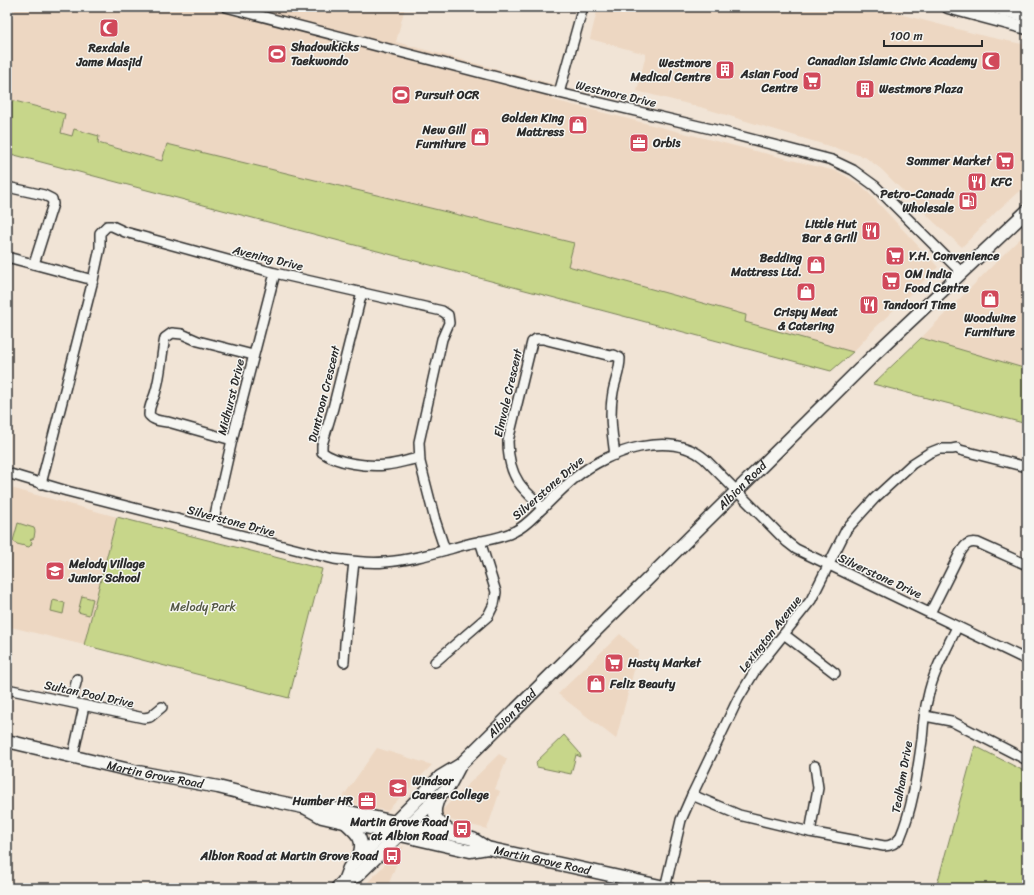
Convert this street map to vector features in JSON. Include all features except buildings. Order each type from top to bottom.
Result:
[{"type":"main road","points":[[948,7],[1027,28]]},
{"type":"main road","points":[[994,7],[1027,16]]},
{"type":"main road","name":"Albion Road","points":[[340,884],[349,868],[440,777],[460,765],[874,355],[1027,211]]},
{"type":"main road","name":"Martin Grove Road","points":[[7,740],[138,772],[218,787],[303,807],[326,807],[456,835],[473,839],[487,848],[666,888]]},
{"type":"main road","name":"Albion Road","points":[[340,884],[357,876],[439,796],[449,786],[460,765]]},
{"type":"main road","points":[[439,796],[435,807],[435,816],[440,824],[456,835]]},
{"type":"main road","name":"Martin Grove Road","points":[[303,807],[322,817],[470,851],[487,848]]},
{"type":"main road","points":[[346,822],[357,833],[362,842],[361,850],[356,861]]},
{"type":"street","name":"Westmore Drive","points":[[226,7],[560,93],[720,130],[832,160],[853,170],[875,186],[962,273]]},
{"type":"street","points":[[560,93],[582,7]]},
{"type":"street","points":[[7,187],[44,195],[52,199],[53,204],[34,264]]},
{"type":"street","name":"Avening Drive","points":[[41,484],[93,280],[100,248],[100,233],[107,226],[112,226],[125,232],[275,273],[442,311],[448,315],[449,323],[442,339],[419,442],[419,458],[435,520],[445,550]]},
{"type":"street","points":[[7,257],[93,280]]},
{"type":"street","name":"Midhurst Drive","points":[[212,528],[253,355],[275,273]]},
{"type":"street","name":"Duntroon Crescent","points":[[362,292],[333,408],[323,441],[322,452],[328,457],[345,462],[368,465],[386,465],[419,458]]},
{"type":"street","points":[[232,440],[152,419],[149,415],[149,408],[154,396],[165,338],[172,333],[182,334],[198,341],[253,355]]},
{"type":"street","name":"Elmvale Crescent","points":[[542,508],[518,483],[511,467],[508,454],[508,441],[532,342],[536,339],[543,339],[611,356],[617,355],[620,358],[613,393],[610,421],[615,455]]},
{"type":"street","name":"Silverstone Drive","points":[[7,473],[41,484],[334,559],[354,562],[386,562],[412,558],[516,531],[535,516],[576,477],[590,467],[615,455],[658,444],[680,445],[689,448],[702,456],[787,542],[796,549],[1027,660]]},
{"type":"street","name":"Lexington Avenue","points":[[666,888],[681,820],[738,698],[749,680],[811,600],[843,535],[852,523],[912,464],[929,453],[939,449],[957,448],[1027,467]]},
{"type":"street","points":[[435,662],[488,616],[494,604],[496,592],[480,541]]},
{"type":"street","points":[[930,613],[960,553],[964,546],[968,543],[978,543],[1027,565]]},
{"type":"street","points":[[344,662],[354,562]]},
{"type":"street","name":"Tealham Drive","points":[[692,795],[739,815],[810,832],[888,846],[897,842],[911,810],[925,716],[932,681],[957,627]]},
{"type":"street","points":[[784,635],[835,673]]},
{"type":"street","points":[[71,702],[77,679]]},
{"type":"street","name":"Sultan Pool Drive","points":[[7,689],[144,718],[156,714],[162,707]]},
{"type":"street","points":[[73,756],[84,706]]},
{"type":"street","points":[[925,716],[951,721],[1027,760]]},
{"type":"street","points":[[810,832],[818,788],[815,766]]},
{"type":"shaded area","points":[[16,7],[405,7],[396,42],[556,85],[553,100],[839,172],[862,186],[938,267],[875,328],[853,352],[745,322],[746,315],[568,266],[574,243],[167,145],[162,161],[97,142],[99,136],[74,130],[72,137],[60,133],[65,114],[7,99],[7,39]]},
{"type":"shaded area","points":[[598,7],[872,7],[984,36],[1027,45],[1027,184],[996,212],[962,247],[935,223],[881,169],[865,157],[700,107],[637,91],[646,54],[590,39]]},
{"type":"shaded area","points":[[1027,232],[1027,369],[921,338],[1005,253]]},
{"type":"shaded area","name":"Melody Village Junior School","points":[[7,487],[117,517],[84,645],[7,626]]},
{"type":"shaded area","points":[[620,634],[639,651],[616,739],[558,694]]},
{"type":"shaded area","points":[[377,748],[432,765],[387,811],[340,801]]},
{"type":"shaded area","points":[[499,754],[507,759],[495,789],[500,791],[487,829],[450,820],[438,814]]},
{"type":"shaded area","points":[[404,845],[387,888],[362,888]]},
{"type":"green space","points":[[7,99],[65,114],[61,133],[72,136],[74,129],[99,136],[98,143],[162,161],[167,144],[574,243],[568,266],[746,315],[745,322],[853,352],[831,371],[7,153]]},
{"type":"green space","points":[[921,338],[1027,369],[1027,424],[873,384]]},
{"type":"green space","name":"Melody Park","points":[[117,517],[322,569],[289,698],[84,645]]},
{"type":"green space","points":[[18,523],[34,528],[34,538],[30,540],[32,542],[29,547],[17,544],[13,541]]},
{"type":"green space","points":[[82,596],[93,599],[89,615],[78,612]]},
{"type":"green space","points":[[53,600],[65,603],[63,614],[51,611]]},
{"type":"green space","points":[[564,735],[579,752],[581,757],[576,755],[571,774],[537,767],[536,762]]},
{"type":"green space","points":[[975,746],[1024,771],[1027,774],[1027,888],[936,888]]},
{"type":"place","name":"Rexdale Jame Masjid","points":[[109,28]]},
{"type":"place","name":"Shadowkicks Taekwondo","points":[[277,54]]},
{"type":"place","name":"Canadian Islamic Civic Academy","points":[[991,61]]},
{"type":"place","name":"Westmore Medical Centre","points":[[725,70]]},
{"type":"place","name":"Asian Food Centre","points":[[812,81]]},
{"type":"place","name":"Westmore Plaza","points":[[865,89]]},
{"type":"place","name":"Pursuit OCR","points":[[401,95]]},
{"type":"place","name":"Golden King Mattress","points":[[578,125]]},
{"type":"place","name":"New Gill Furniture","points":[[480,137]]},
{"type":"place","name":"Orbis","points":[[639,143]]},
{"type":"place","name":"Sommer Market","points":[[1005,161]]},
{"type":"place","name":"KFC","points":[[977,182]]},
{"type":"place","name":"Petro-Canada Wholesale","points":[[968,201]]},
{"type":"place","name":"Little Hut Bar & Grill","points":[[871,231]]},
{"type":"place","name":"Y.H. Convenience","points":[[895,256]]},
{"type":"place","name":"Bedding Mattress Ltd.","points":[[816,265]]},
{"type":"place","name":"OM India Food Centre","points":[[891,281]]},
{"type":"place","name":"Crispy Meat & Catering","points":[[806,292]]},
{"type":"place","name":"Woodwine Furniture","points":[[990,299]]},
{"type":"place","name":"Tandoori Time","points":[[869,305]]},
{"type":"place","name":"Melody Village Junior School","points":[[55,571]]},
{"type":"place","name":"Hasty Market","points":[[614,663]]},
{"type":"place","name":"Feliz Beauty","points":[[596,684]]},
{"type":"place","name":"Windsor Career College","points":[[398,788]]},
{"type":"place","name":"Humber HR","points":[[367,801]]},
{"type":"place","name":"Martin Grove Road at Albion Road","points":[[462,829]]},
{"type":"place","name":"Albion Road at Martin Grove Road","points":[[392,856]]}]
